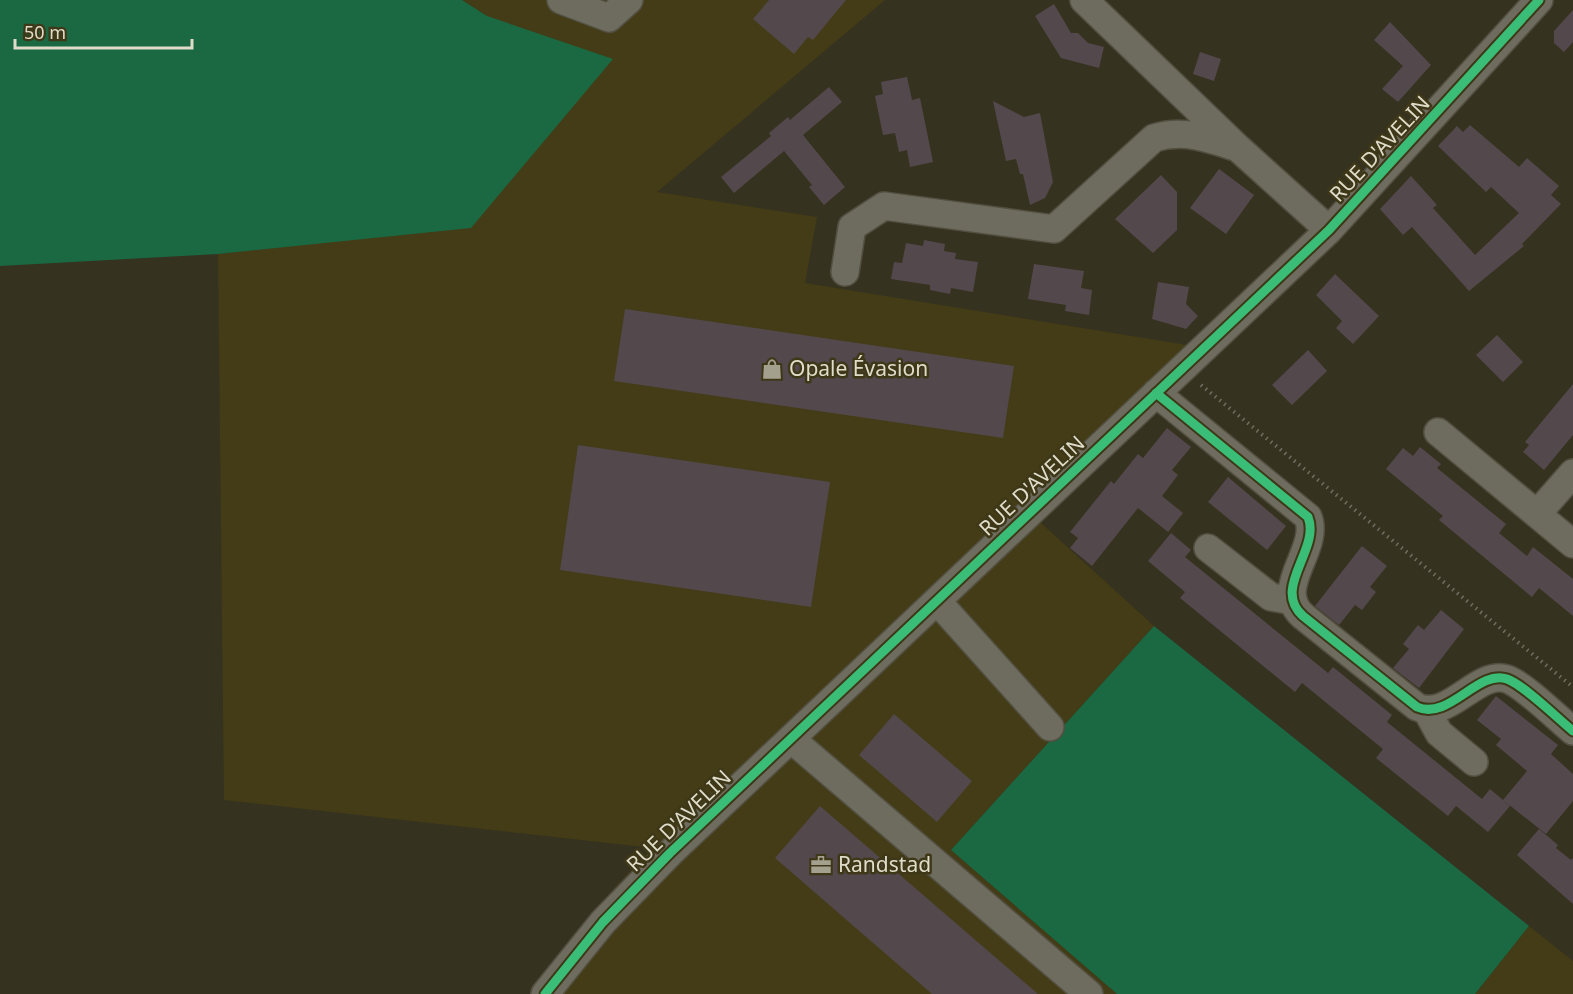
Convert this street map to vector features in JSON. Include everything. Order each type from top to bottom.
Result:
[{"type":"street","points":[[561,0],[609,18],[629,0]]},
{"type":"street","name":"RUE D'AVELIN","points":[[1084,0],[1238,148],[1329,230]]},
{"type":"street","name":"RUE D'AVELIN","points":[[545,994],[620,902],[1329,230],[1539,0]]},
{"type":"street","points":[[845,272],[852,227],[884,206],[1053,229],[1154,138],[1170,133],[1202,136],[1238,148]]},
{"type":"street","points":[[1156,393],[1308,517],[1311,533],[1293,585],[1293,601],[1303,616],[1412,705],[1427,711],[1440,707],[1492,679],[1502,677],[1515,683],[1573,731]]},
{"type":"street","points":[[1438,432],[1573,544]]},
{"type":"street","points":[[1537,514],[1573,473]]},
{"type":"street","points":[[1208,548],[1271,597],[1293,601]]},
{"type":"street","points":[[937,601],[1050,727]]},
{"type":"street","points":[[1427,711],[1439,733],[1474,762]]},
{"type":"street","points":[[791,739],[1089,994]]},
{"type":"path","points":[[1181,369],[1573,687]]},
{"type":"shaded area","points":[[462,0],[885,0],[657,192],[817,217],[805,283],[1187,345],[1019,503],[1154,626],[951,850],[1117,994],[531,994],[561,952],[618,884],[653,848],[224,800],[218,254],[291,246],[487,16]]},
{"type":"shaded area","points":[[1529,926],[1573,961],[1573,994],[1475,994]]},
{"type":"green space","points":[[0,0],[462,0],[487,16],[613,59],[471,228],[218,254],[0,266]]},
{"type":"green space","points":[[1154,626],[1529,926],[1475,994],[1117,994],[951,850]]},
{"type":"building","points":[[769,0],[846,0],[813,40],[808,37],[794,54],[753,19]]},
{"type":"building","points":[[1054,4],[1071,33],[1078,33],[1088,43],[1104,47],[1099,68],[1061,58],[1035,16]]},
{"type":"building","points":[[1573,10],[1573,42],[1564,52],[1554,43],[1554,31]]},
{"type":"building","points":[[1390,22],[1431,65],[1398,102],[1382,89],[1403,66],[1374,40]]},
{"type":"building","points":[[1200,52],[1221,59],[1214,81],[1193,74]]},
{"type":"building","points":[[907,77],[912,100],[920,98],[933,162],[910,167],[907,150],[899,152],[895,133],[883,135],[875,96],[883,94],[881,82]]},
{"type":"building","points":[[829,87],[842,102],[803,135],[845,187],[824,205],[809,187],[812,185],[784,151],[734,193],[721,177],[771,136],[769,133],[788,117],[790,120]]},
{"type":"building","points":[[993,101],[1024,117],[1040,113],[1053,182],[1045,198],[1030,205],[1023,174],[1020,174],[1016,159],[1006,161]]},
{"type":"building","points":[[1470,125],[1519,167],[1527,158],[1559,186],[1551,195],[1561,204],[1522,244],[1524,246],[1469,291],[1412,227],[1403,235],[1380,209],[1411,176],[1437,205],[1433,208],[1475,255],[1519,213],[1491,187],[1486,192],[1438,146],[1457,126],[1463,132]]},
{"type":"building","points":[[1219,169],[1254,195],[1226,234],[1190,208]]},
{"type":"building","points":[[1161,175],[1177,192],[1177,230],[1153,253],[1115,219]]},
{"type":"building","points":[[924,240],[945,244],[944,251],[956,253],[955,259],[978,262],[973,292],[951,288],[950,294],[930,290],[930,285],[891,279],[894,262],[902,263],[906,243],[923,246]]},
{"type":"building","points":[[1034,264],[1084,271],[1081,288],[1092,290],[1089,315],[1065,311],[1066,305],[1028,299]]},
{"type":"building","points":[[1335,274],[1379,316],[1353,344],[1336,328],[1342,321],[1316,295]]},
{"type":"building","points":[[1158,282],[1189,287],[1186,304],[1198,316],[1186,329],[1152,319]]},
{"type":"building","points":[[625,309],[1014,366],[1003,438],[614,381]]},
{"type":"building","points":[[1497,335],[1523,362],[1503,382],[1476,355]]},
{"type":"building","points":[[1308,350],[1327,371],[1292,405],[1272,385]]},
{"type":"building","points":[[1573,384],[1573,435],[1544,470],[1523,452],[1529,445],[1525,442]]},
{"type":"building","points":[[1167,428],[1191,447],[1172,470],[1178,475],[1162,496],[1183,513],[1168,532],[1138,508],[1092,566],[1070,548],[1078,538],[1070,532],[1111,481],[1114,484],[1138,454],[1143,458]]},
{"type":"building","points":[[578,445],[830,482],[811,607],[560,570]]},
{"type":"building","points":[[1420,447],[1441,464],[1437,468],[1506,524],[1499,533],[1527,556],[1533,547],[1573,579],[1573,616],[1539,588],[1532,597],[1439,520],[1443,516],[1386,469],[1403,448],[1413,456]]},
{"type":"building","points":[[1228,477],[1286,526],[1267,550],[1208,502]]},
{"type":"building","points":[[1171,533],[1191,550],[1185,557],[1328,673],[1333,667],[1392,715],[1387,722],[1482,799],[1490,789],[1510,806],[1488,832],[1456,806],[1448,816],[1376,758],[1383,749],[1302,683],[1295,692],[1180,598],[1185,592],[1148,561]]},
{"type":"building","points":[[1362,546],[1387,566],[1370,587],[1376,592],[1362,610],[1355,605],[1339,625],[1315,606]]},
{"type":"building","points":[[1441,610],[1464,629],[1419,688],[1393,668],[1409,649],[1403,644],[1418,625],[1424,630]]},
{"type":"building","points":[[1496,696],[1558,745],[1551,754],[1573,774],[1573,801],[1546,834],[1503,800],[1527,771],[1496,745],[1501,739],[1477,720]]},
{"type":"building","points":[[894,714],[972,781],[937,822],[859,755]]},
{"type":"building","points":[[820,806],[1038,994],[932,994],[775,858]]},
{"type":"building","points":[[1539,829],[1558,845],[1556,848],[1571,860],[1573,858],[1573,904],[1517,855]]},
{"type":"cycle path","points":[[545,994],[603,922],[670,853],[1329,230],[1539,0]]},
{"type":"cycle path","points":[[1156,393],[1308,517],[1310,529],[1308,542],[1292,593],[1295,605],[1303,616],[1417,707],[1429,709],[1440,707],[1485,681],[1496,678],[1507,679],[1531,695],[1573,731]]},
{"type":"place","name":"Opale Évasion","points":[[772,369]]},
{"type":"place","name":"Randstad","points":[[821,865]]}]
